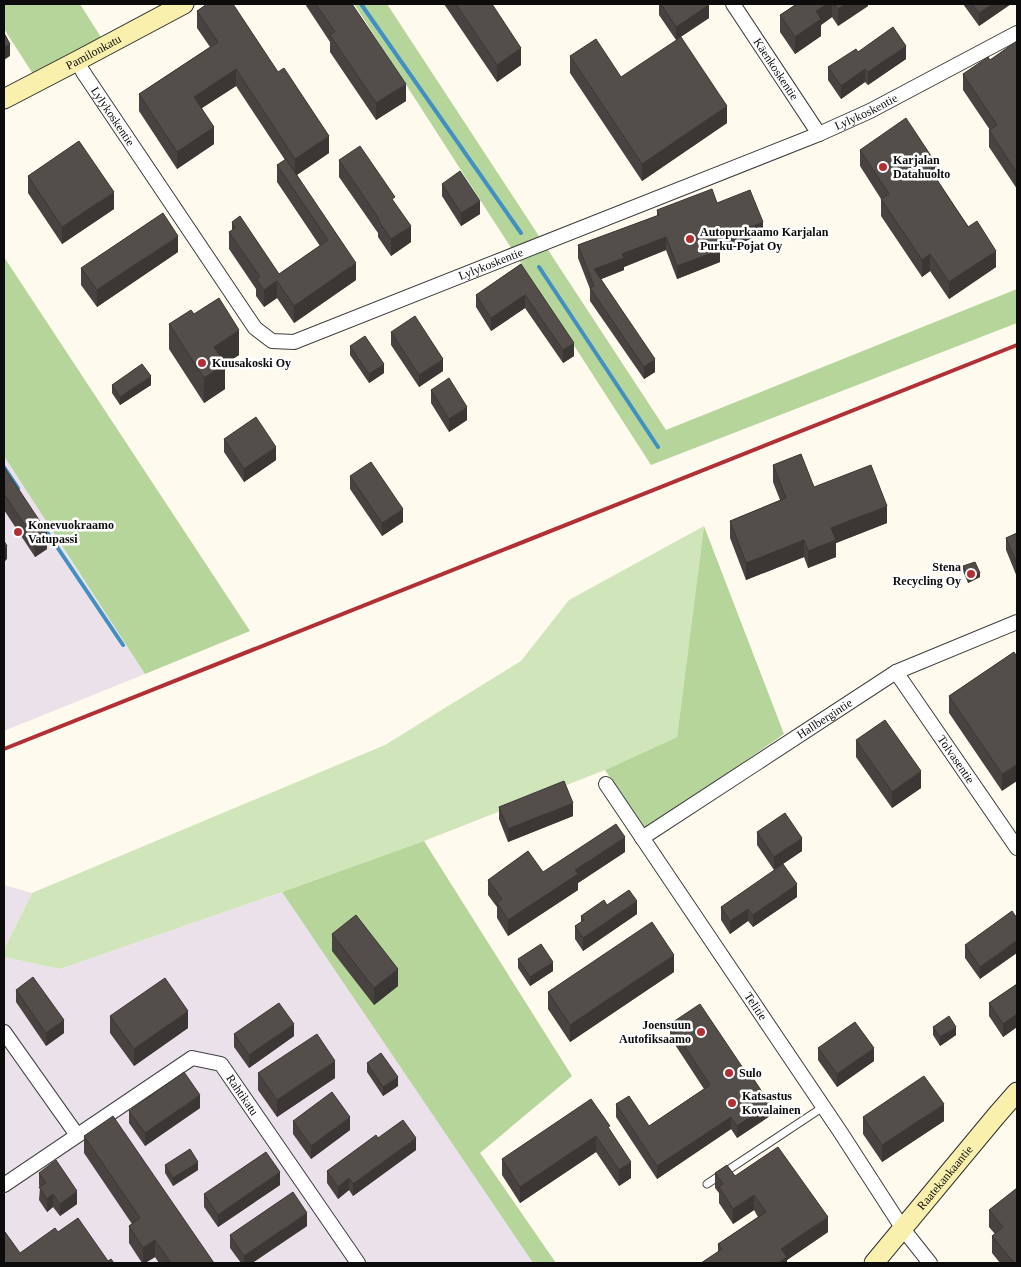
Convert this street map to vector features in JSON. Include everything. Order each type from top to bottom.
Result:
[{"type":"main road","name":"Pamilonkatu","points":[[4,99],[184,4]]},
{"type":"main road","name":"Raatekankaantie","points":[[874,1263],[1017,1092]]},
{"type":"street","name":"Käenkoskentie","points":[[734,4],[819,134]]},
{"type":"street","name":"Lylykoskentie","points":[[77,61],[255,328],[272,341],[294,342],[819,134],[870,111],[1017,33]]},
{"type":"street","name":"Hallbergintie","points":[[642,838],[896,672],[1017,622]]},
{"type":"street","name":"Tolvasentie","points":[[896,672],[1017,848]]},
{"type":"street","name":"Telitie","points":[[606,784],[903,1229],[930,1263]]},
{"type":"street","points":[[4,1032],[77,1135]]},
{"type":"street","name":"Rahtikatu","points":[[4,1185],[192,1058],[221,1064],[358,1263]]},
{"type":"lane","points":[[707,1184],[823,1107]]},
{"type":"shaded area","points":[[4,456],[145,674],[4,731]]},
{"type":"shaded area","points":[[4,885],[32,893],[4,949]]},
{"type":"shaded area","points":[[282,892],[533,1263],[4,1263],[4,957],[60,969]]},
{"type":"green space","points":[[4,4],[80,4],[104,42],[35,77],[4,29]]},
{"type":"green space","points":[[354,4],[387,4],[666,430],[1017,289],[1017,323],[651,465]]},
{"type":"green space","points":[[4,257],[250,631],[145,674],[4,456]]},
{"type":"green space","points":[[704,526],[677,737],[605,770],[424,841],[60,969],[4,957],[4,949],[32,893],[385,745],[521,661],[569,600]]},
{"type":"green space","points":[[704,526],[784,734],[646,830],[605,770],[677,737]]},
{"type":"green space","points":[[424,841],[572,1076],[480,1153],[556,1263],[533,1263],[282,892]]},
{"type":"building","points":[[207,4],[233,4],[278,72],[284,68],[329,136],[295,159],[236,69],[194,97],[214,127],[177,152],[139,94],[218,42],[197,11]]},
{"type":"building","points":[[316,4],[352,4],[406,84],[376,103],[330,35],[335,32]]},
{"type":"building","points":[[456,4],[492,4],[521,48],[497,65]]},
{"type":"building","points":[[661,4],[708,4],[709,5],[676,27]]},
{"type":"building","points":[[797,4],[827,4],[816,11],[821,19],[795,37],[780,15]]},
{"type":"building","points":[[834,4],[846,4],[838,9]]},
{"type":"building","points":[[972,4],[993,4],[979,13]]},
{"type":"building","points":[[893,27],[906,46],[868,72],[865,69],[841,86],[828,67],[856,49],[858,52]]},
{"type":"building","points":[[4,33],[10,44],[4,47]]},
{"type":"building","points":[[681,37],[727,106],[642,164],[570,56],[596,39],[621,77]]},
{"type":"building","points":[[1017,41],[1017,173],[989,130],[997,125],[963,74],[988,57],[990,60]]},
{"type":"building","points":[[906,118],[937,165],[930,169],[968,227],[977,221],[996,251],[949,282],[930,254],[922,260],[881,199],[889,194],[860,150]]},
{"type":"building","points":[[79,141],[114,192],[62,227],[28,176]]},
{"type":"building","points":[[360,146],[395,197],[392,199],[411,226],[391,239],[339,160]]},
{"type":"building","points":[[286,159],[356,263],[294,306],[277,281],[264,290],[256,279],[260,277],[229,232],[235,228],[232,222],[240,216],[279,274],[328,240],[277,165]]},
{"type":"building","points":[[460,171],[480,201],[461,213],[442,184]]},
{"type":"building","points":[[712,189],[717,203],[750,190],[763,222],[716,240],[720,250],[677,266],[666,237],[622,254],[624,258],[594,269],[655,359],[644,367],[590,288],[594,286],[578,245],[659,215],[657,210]]},
{"type":"building","points":[[163,213],[178,236],[97,290],[81,268]]},
{"type":"building","points":[[521,264],[574,343],[563,350],[525,295],[491,318],[476,295]]},
{"type":"building","points":[[219,298],[239,330],[214,347],[225,364],[204,378],[169,324],[191,310],[194,314]]},
{"type":"building","points":[[415,316],[443,359],[419,375],[391,332]]},
{"type":"building","points":[[365,336],[384,364],[369,374],[350,346]]},
{"type":"building","points":[[142,364],[151,376],[120,397],[112,385]]},
{"type":"building","points":[[449,378],[467,407],[449,419],[431,390]]},
{"type":"building","points":[[256,417],[276,447],[244,469],[224,439]]},
{"type":"building","points":[[801,454],[814,487],[871,465],[887,506],[831,528],[836,540],[808,551],[804,540],[746,563],[730,521],[786,498],[773,465]]},
{"type":"building","points":[[371,462],[403,509],[382,523],[350,476]]},
{"type":"building","points":[[4,467],[47,532],[35,540],[4,494]]},
{"type":"building","points":[[1017,533],[1017,564],[1006,538]]},
{"type":"building","points":[[975,562],[980,573],[968,578],[963,566]]},
{"type":"building","points":[[1014,652],[1017,657],[1017,764],[1002,774],[949,696]]},
{"type":"building","points":[[885,720],[921,771],[892,792],[856,740]]},
{"type":"building","points":[[564,781],[573,803],[508,829],[499,807]]},
{"type":"building","points":[[785,813],[802,838],[774,857],[757,832]]},
{"type":"building","points":[[616,824],[625,837],[575,870],[578,874],[508,920],[497,903],[502,899],[488,880],[528,851],[543,872]]},
{"type":"building","points":[[783,864],[797,884],[753,915],[748,909],[730,921],[721,907]]},
{"type":"building","points":[[629,890],[637,901],[583,938],[575,926],[584,920],[581,916],[604,900],[607,905]]},
{"type":"building","points":[[1012,911],[1017,918],[1017,940],[980,967],[965,945]]},
{"type":"building","points":[[356,915],[398,969],[374,988],[332,934]]},
{"type":"building","points":[[652,922],[674,955],[570,1025],[548,992]]},
{"type":"building","points":[[541,944],[553,962],[530,977],[518,959]]},
{"type":"building","points":[[33,977],[64,1020],[46,1033],[16,990]]},
{"type":"building","points":[[165,978],[188,1011],[134,1049],[110,1016]]},
{"type":"building","points":[[1017,984],[1017,1014],[1003,1024],[989,1003]]},
{"type":"building","points":[[279,1003],[294,1024],[249,1055],[234,1034]]},
{"type":"building","name":"Katsastus Kovalainen","points":[[700,1004],[749,1077],[751,1075],[770,1104],[737,1126],[731,1117],[657,1166],[616,1104],[629,1096],[649,1126],[710,1085],[670,1024]]},
{"type":"building","points":[[949,1016],[956,1027],[940,1037],[933,1027]]},
{"type":"building","points":[[855,1022],[874,1048],[837,1074],[818,1048]]},
{"type":"building","points":[[317,1034],[335,1061],[277,1100],[258,1073]]},
{"type":"building","points":[[381,1053],[398,1077],[383,1087],[367,1063]]},
{"type":"building","points":[[184,1072],[200,1095],[145,1133],[129,1111]]},
{"type":"building","points":[[924,1076],[944,1104],[882,1145],[863,1117]]},
{"type":"building","points":[[332,1092],[350,1117],[311,1146],[293,1121]]},
{"type":"building","points":[[591,1099],[610,1126],[608,1127],[631,1162],[619,1170],[596,1136],[520,1187],[502,1159]]},
{"type":"building","points":[[113,1116],[214,1263],[171,1263],[155,1240],[143,1248],[129,1226],[140,1218],[84,1136]]},
{"type":"building","points":[[403,1120],[416,1138],[353,1184],[349,1178],[338,1187],[327,1171],[376,1135],[378,1138]]},
{"type":"building","points":[[778,1147],[828,1217],[781,1249],[787,1257],[778,1263],[701,1263],[722,1249],[718,1244],[766,1212],[754,1195],[733,1209],[719,1187],[723,1184],[715,1173],[727,1165],[735,1176]]},
{"type":"building","points":[[190,1149],[198,1162],[173,1178],[165,1165]]},
{"type":"building","points":[[266,1152],[280,1172],[218,1215],[204,1194]]},
{"type":"building","points":[[56,1160],[77,1191],[60,1204],[53,1194],[47,1199],[39,1187],[46,1183],[39,1173]]},
{"type":"building","points":[[1017,1188],[1017,1263],[1014,1263],[992,1236],[1003,1227],[989,1210]]},
{"type":"building","points":[[293,1192],[307,1213],[244,1256],[230,1235]]},
{"type":"building","points":[[78,1218],[108,1261],[111,1259],[114,1263],[4,1263],[5,1232],[20,1253],[55,1228],[58,1232]]},
{"type":"waterway","points":[[361,4],[521,233]]},
{"type":"waterway","points":[[539,267],[658,447]]},
{"type":"waterway","points":[[4,467],[18,488]]},
{"type":"waterway","points":[[45,529],[123,645]]},
{"type":"railway","points":[[4,749],[1017,345]]},
{"type":"place","name":"Karjalan Datahuolto","points":[[883,167]]},
{"type":"place","name":"Autopurkaamo Karjalan Purku-Pojat Oy","points":[[690,239]]},
{"type":"place","name":"Kuusakoski Oy","points":[[202,363]]},
{"type":"place","name":"Konevuokraamo Vatupassi","points":[[18,532]]},
{"type":"place","name":"Stena Recycling Oy","points":[[971,574]]},
{"type":"place","name":"Joensuun Autofiksaamo","points":[[701,1032]]},
{"type":"place","name":"Sulo","points":[[729,1073]]},
{"type":"place","name":"Katsastus Kovalainen","points":[[732,1103]]}]
